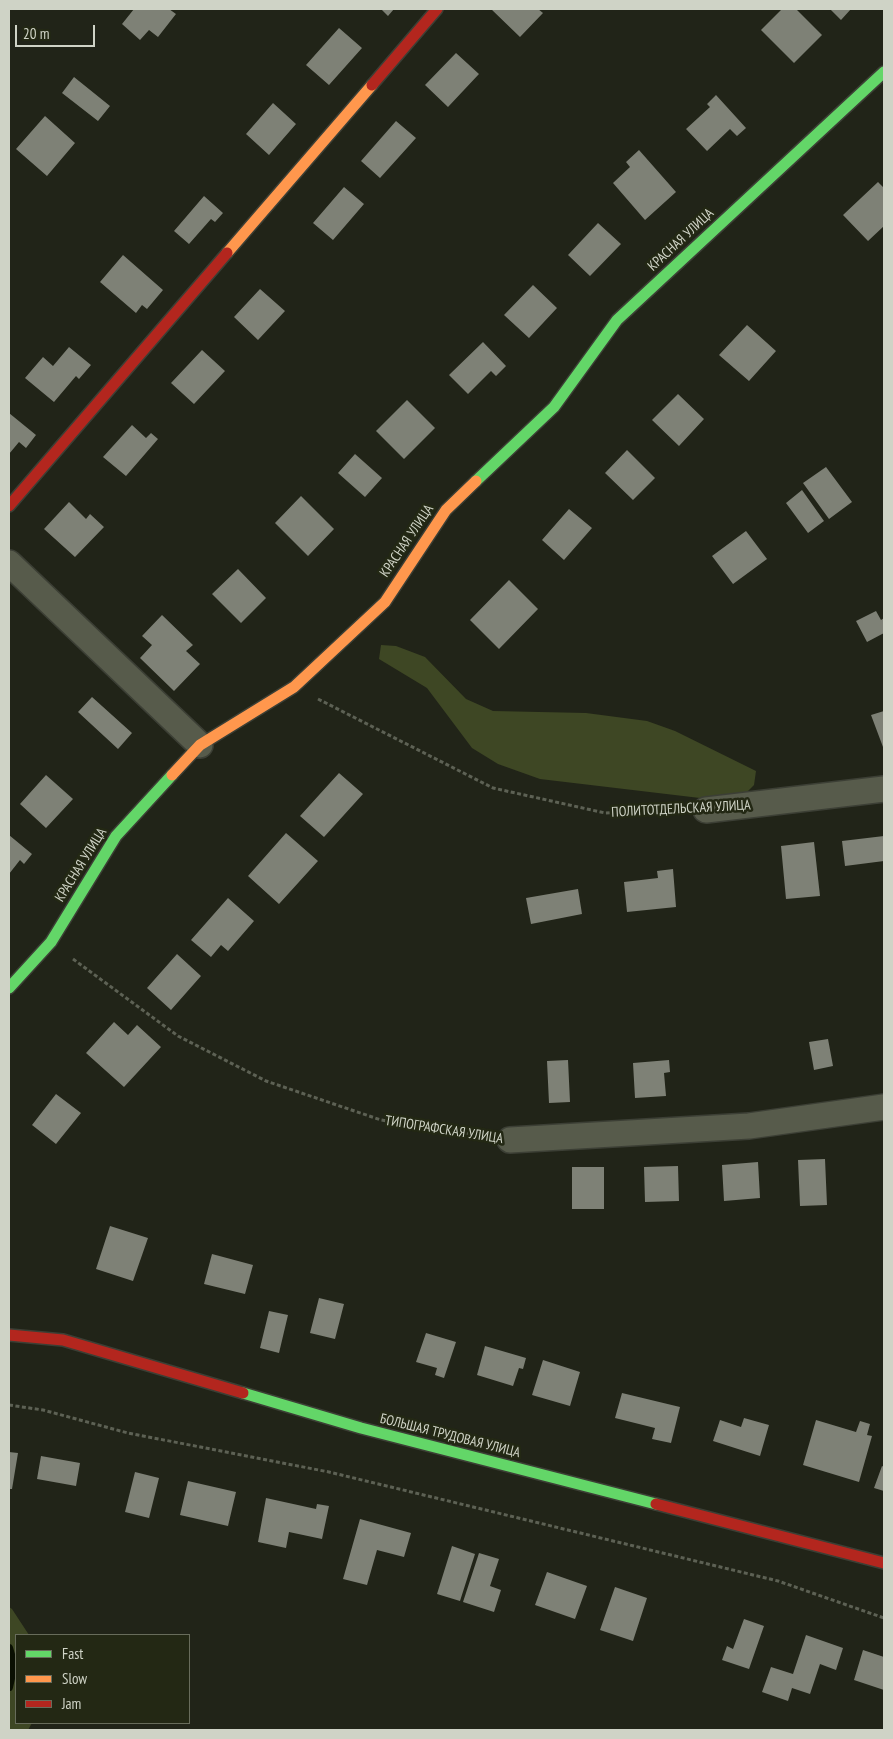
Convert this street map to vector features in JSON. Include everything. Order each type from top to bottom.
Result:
[{"type":"street","points":[[9,506],[437,9]]},
{"type":"street","name":"КРАСНАЯ УЛИЦА","points":[[9,988],[51,942],[116,836],[200,745],[294,687],[385,602],[446,510],[554,407],[617,320],[884,72]]},
{"type":"street","points":[[9,563],[200,745]]},
{"type":"street","name":"ПОЛИТОТДЕЛЬСКАЯ УЛИЦА","points":[[706,810],[884,789]]},
{"type":"street","name":"ТИПОГРАФСКАЯ УЛИЦА","points":[[510,1140],[749,1126],[884,1108]]},
{"type":"street","name":"БОЛЬШАЯ ТРУДОВАЯ УЛИЦА","points":[[9,1335],[63,1340],[361,1428],[884,1563]]},
{"type":"path","name":"ПОЛИТОТДЕЛЬСКАЯ УЛИЦА","points":[[294,687],[493,788],[606,813],[706,810]]},
{"type":"path","name":"ТИПОГРАФСКАЯ УЛИЦА","points":[[51,942],[178,1036],[266,1081],[382,1120],[510,1140]]},
{"type":"path","points":[[9,1405],[43,1410],[128,1433],[329,1472],[692,1560],[778,1581],[884,1618]]},
{"type":"green space","points":[[381,645],[396,646],[425,657],[466,699],[493,711],[586,713],[647,721],[675,731],[756,771],[754,785],[744,795],[700,798],[540,779],[498,764],[472,748],[427,688],[379,659]]},
{"type":"green space","points":[[9,1607],[28,1634],[15,1634],[15,1724],[31,1724],[28,1730],[9,1730]]},
{"type":"building","points":[[134,9],[169,9],[176,14],[158,37],[149,30],[140,40],[122,24]]},
{"type":"building","points":[[381,9],[394,9],[388,16]]},
{"type":"building","points":[[491,9],[538,9],[543,13],[520,37]]},
{"type":"building","points":[[782,9],[796,9],[822,35],[794,63],[761,30]]},
{"type":"building","points":[[830,9],[851,9],[841,20]]},
{"type":"building","points":[[339,28],[362,48],[329,85],[306,65]]},
{"type":"building","points":[[456,53],[479,74],[448,107],[425,85]]},
{"type":"building","points":[[74,77],[110,106],[98,121],[62,93]]},
{"type":"building","points":[[716,95],[746,128],[737,136],[730,129],[707,151],[686,129],[710,107],[707,104]]},
{"type":"building","points":[[273,103],[296,124],[269,155],[246,134]]},
{"type":"building","points":[[45,116],[75,143],[47,176],[16,149]]},
{"type":"building","points":[[396,121],[416,138],[380,178],[361,161]]},
{"type":"building","points":[[639,150],[676,192],[645,220],[613,183],[630,167],[626,162]]},
{"type":"building","points":[[878,182],[884,188],[884,226],[868,241],[843,215]]},
{"type":"building","points":[[344,187],[364,204],[333,240],[313,223]]},
{"type":"building","points":[[204,196],[223,213],[215,222],[211,219],[189,244],[174,231]]},
{"type":"building","points":[[598,223],[621,244],[590,276],[568,255]]},
{"type":"building","points":[[123,255],[163,290],[147,309],[142,305],[136,313],[100,282]]},
{"type":"building","points":[[533,285],[557,308],[529,338],[504,315]]},
{"type":"building","points":[[260,289],[285,311],[258,340],[234,317]]},
{"type":"building","points":[[747,325],[776,351],[749,381],[719,355]]},
{"type":"building","points":[[483,342],[506,366],[496,376],[491,371],[468,394],[449,375]]},
{"type":"building","points":[[69,347],[91,365],[79,379],[76,376],[54,402],[25,378],[43,357],[53,366]]},
{"type":"building","points":[[202,350],[225,371],[194,404],[171,383]]},
{"type":"building","points":[[678,394],[704,419],[679,446],[652,420]]},
{"type":"building","points":[[407,400],[435,428],[404,459],[376,431]]},
{"type":"building","points":[[9,413],[36,435],[26,448],[19,442],[9,454]]},
{"type":"building","points":[[132,425],[146,438],[151,433],[158,439],[126,476],[103,457]]},
{"type":"building","points":[[627,450],[655,478],[633,500],[605,473]]},
{"type":"building","points":[[355,454],[382,478],[365,497],[338,473]]},
{"type":"building","points":[[826,467],[852,502],[829,519],[803,483]]},
{"type":"building","points":[[802,490],[824,521],[808,533],[786,503]]},
{"type":"building","points":[[301,496],[334,529],[308,556],[275,523]]},
{"type":"building","points":[[69,502],[86,519],[90,514],[104,527],[75,557],[44,529]]},
{"type":"building","points":[[569,509],[592,528],[564,560],[542,540]]},
{"type":"building","points":[[746,531],[767,559],[733,584],[712,556]]},
{"type":"building","points":[[238,569],[266,598],[241,623],[212,594]]},
{"type":"building","points":[[509,580],[538,609],[499,649],[470,620]]},
{"type":"building","points":[[876,611],[881,620],[884,618],[884,633],[867,642],[856,621]]},
{"type":"building","points":[[162,615],[193,645],[186,651],[200,664],[174,691],[140,658],[152,645],[142,636]]},
{"type":"building","points":[[92,697],[132,733],[118,749],[78,712]]},
{"type":"building","points":[[884,711],[884,746],[883,747],[871,715]]},
{"type":"building","points":[[339,773],[363,794],[324,837],[300,816]]},
{"type":"building","points":[[46,775],[73,799],[46,828],[20,804]]},
{"type":"building","points":[[286,833],[318,861],[279,904],[248,876]]},
{"type":"building","points":[[9,835],[32,854],[24,864],[20,860],[9,874]]},
{"type":"building","points":[[884,836],[884,861],[845,866],[842,841]]},
{"type":"building","points":[[814,842],[820,896],[786,899],[781,846]]},
{"type":"building","points":[[673,869],[676,907],[627,912],[624,882],[658,878],[657,871]]},
{"type":"building","points":[[578,889],[582,914],[531,924],[526,898]]},
{"type":"building","points":[[228,898],[254,921],[228,951],[221,945],[211,957],[191,940]]},
{"type":"building","points":[[177,954],[201,976],[171,1010],[147,988]]},
{"type":"building","points":[[114,1022],[128,1035],[137,1025],[161,1047],[124,1087],[86,1053]]},
{"type":"building","points":[[828,1039],[833,1066],[814,1070],[809,1042]]},
{"type":"building","points":[[568,1060],[570,1102],[549,1103],[547,1061]]},
{"type":"building","points":[[669,1060],[670,1072],[664,1073],[666,1096],[635,1098],[633,1063]]},
{"type":"building","points":[[56,1094],[81,1113],[56,1144],[32,1125]]},
{"type":"building","points":[[825,1159],[827,1205],[800,1206],[798,1160]]},
{"type":"building","points":[[758,1162],[760,1198],[724,1201],[722,1165]]},
{"type":"building","points":[[678,1166],[679,1201],[645,1202],[644,1167]]},
{"type":"building","points":[[572,1167],[604,1167],[604,1209],[572,1209]]},
{"type":"building","points":[[110,1226],[148,1238],[133,1281],[96,1269]]},
{"type":"building","points":[[212,1254],[253,1265],[245,1294],[204,1284]]},
{"type":"building","points":[[319,1298],[344,1304],[335,1339],[310,1333]]},
{"type":"building","points":[[269,1311],[288,1315],[279,1353],[260,1348]]},
{"type":"building","points":[[426,1333],[456,1342],[444,1378],[435,1375],[437,1368],[416,1362]]},
{"type":"building","points":[[485,1346],[526,1358],[523,1369],[519,1368],[513,1386],[477,1375]]},
{"type":"building","points":[[543,1360],[580,1372],[570,1406],[532,1395]]},
{"type":"building","points":[[622,1393],[680,1407],[671,1443],[652,1439],[655,1428],[615,1418]]},
{"type":"building","points":[[744,1418],[769,1425],[760,1456],[713,1441],[720,1420],[741,1427]]},
{"type":"building","points":[[816,1420],[856,1432],[860,1421],[870,1424],[867,1435],[872,1436],[859,1482],[803,1465]]},
{"type":"building","points":[[9,1452],[18,1453],[12,1489],[9,1489]]},
{"type":"building","points":[[41,1456],[80,1463],[76,1486],[37,1479]]},
{"type":"building","points":[[882,1466],[884,1467],[884,1491],[874,1488]]},
{"type":"building","points":[[135,1472],[159,1478],[149,1518],[125,1512]]},
{"type":"building","points":[[188,1481],[236,1492],[228,1526],[180,1515]]},
{"type":"building","points":[[266,1498],[316,1509],[317,1504],[329,1506],[322,1539],[289,1532],[286,1548],[258,1542]]},
{"type":"building","points":[[360,1519],[411,1533],[404,1557],[377,1550],[367,1585],[343,1579]]},
{"type":"building","points":[[452,1546],[475,1554],[460,1601],[437,1594]]},
{"type":"building","points":[[479,1553],[499,1559],[490,1586],[501,1590],[494,1612],[463,1602]]},
{"type":"building","points":[[547,1572],[587,1586],[575,1619],[535,1605]]},
{"type":"building","points":[[615,1587],[647,1598],[633,1641],[600,1630]]},
{"type":"building","points":[[744,1619],[764,1626],[749,1669],[722,1660],[727,1646],[733,1649]]},
{"type":"building","points":[[806,1635],[843,1648],[836,1670],[820,1664],[810,1694],[792,1688],[788,1701],[762,1692],[771,1667],[793,1674]]},
{"type":"building","points":[[863,1650],[884,1657],[884,1690],[854,1680]]},
{"type":"waterway","points":[[9,1648],[14,1665],[9,1687]]},
{"type":"traffic: fast","points":[[476,481],[554,407],[617,320],[884,72]]},
{"type":"traffic: fast","points":[[9,988],[51,942],[116,836],[172,775]]},
{"type":"traffic: fast","points":[[243,1393],[361,1428],[656,1504]]},
{"type":"traffic: slow","points":[[227,253],[372,85]]},
{"type":"traffic: slow","points":[[172,775],[200,745],[294,687],[385,602],[446,510],[476,481]]},
{"type":"traffic: jam","points":[[372,85],[437,9]]},
{"type":"traffic: jam","points":[[9,506],[227,253]]},
{"type":"traffic: jam","points":[[9,1335],[63,1340],[243,1393]]},
{"type":"traffic: jam","points":[[656,1504],[884,1563]]}]
